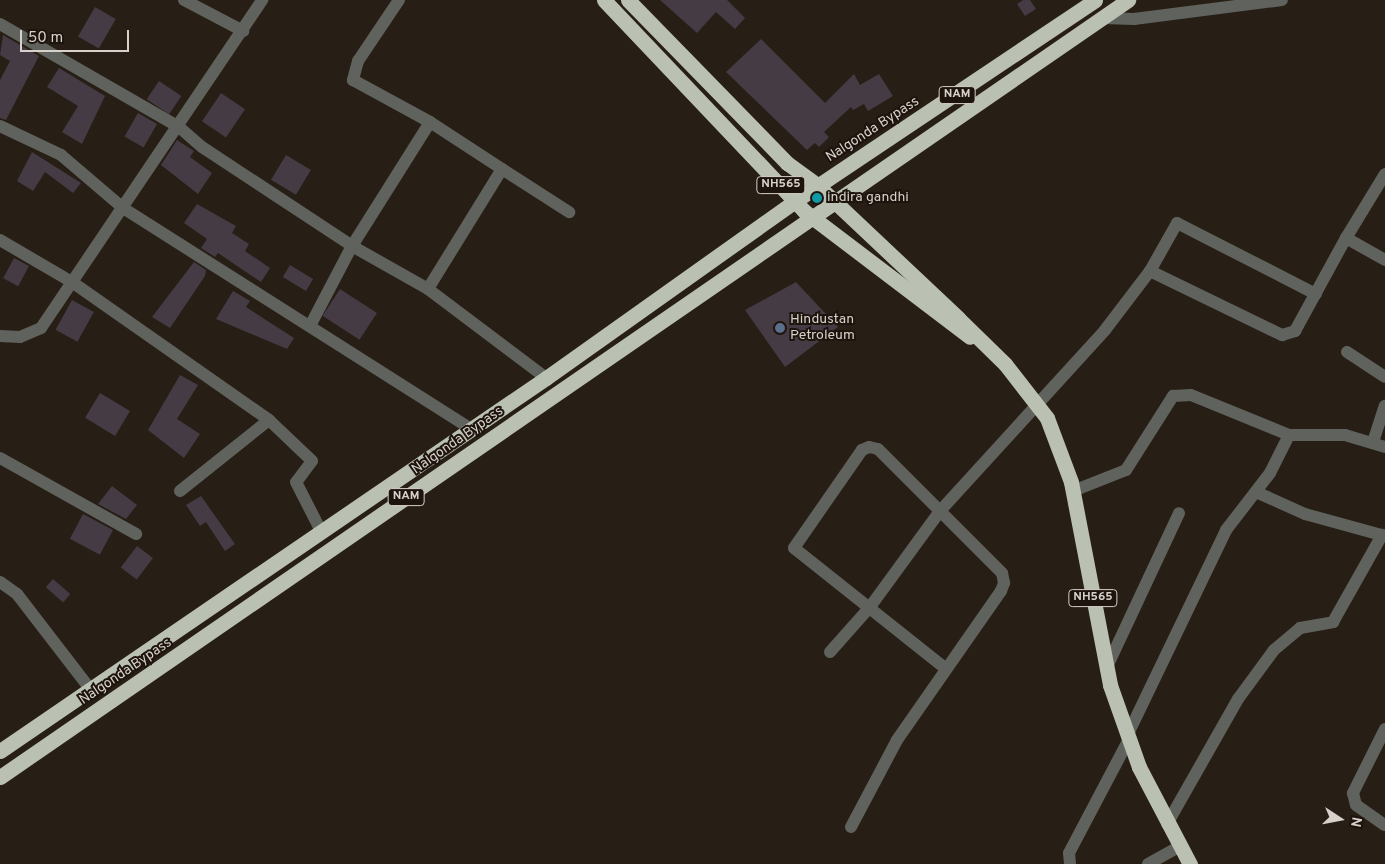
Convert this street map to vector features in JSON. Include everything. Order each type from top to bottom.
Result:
[{"type":"highway","name":"NH565","points":[[604,0],[814,220],[952,327],[982,344]]},
{"type":"highway","name":"NH565","points":[[628,0],[787,163],[818,185],[1005,364],[1047,418],[1073,492],[1106,669],[1128,736],[1167,824],[1190,864]]},
{"type":"highway","name":"Nalgonda Bypass","points":[[818,185],[1094,0]]},
{"type":"highway","name":"NAM","points":[[814,220],[1128,0]]},
{"type":"highway","name":"NAM","points":[[794,201],[818,185]]},
{"type":"highway","name":"Nalgonda Bypass","points":[[3,745],[91,690],[470,428],[546,378],[794,201]]},
{"type":"highway","name":"Nalgonda Bypass","points":[[0,777],[814,220]]},
{"type":"street","points":[[184,0],[243,31]]},
{"type":"street","points":[[0,336],[20,337],[41,328],[179,127],[262,0]]},
{"type":"street","points":[[399,0],[358,61],[353,80],[430,122],[569,212]]},
{"type":"street","points":[[1102,18],[1134,19],[1282,0]]},
{"type":"street","points":[[0,24],[179,127],[202,147],[352,246],[428,288],[546,378]]},
{"type":"street","points":[[311,324],[352,246],[430,122]]},
{"type":"street","points":[[0,126],[61,155],[122,208],[311,324],[470,428]]},
{"type":"street","points":[[428,288],[502,169]]},
{"type":"street","points":[[1150,271],[1282,335],[1295,331],[1346,238],[1385,174]]},
{"type":"street","points":[[830,652],[870,607],[940,512],[1035,403],[1105,330],[1150,271],[1177,224],[1316,294]]},
{"type":"street","points":[[1346,238],[1385,260]]},
{"type":"street","points":[[0,240],[72,282],[270,420],[312,460],[296,482],[321,532]]},
{"type":"street","points":[[1347,352],[1385,377]]},
{"type":"street","points":[[1073,492],[1126,470],[1173,396],[1191,395],[1289,435],[1345,436],[1379,445],[1385,406]]},
{"type":"street","points":[[180,491],[270,420]]},
{"type":"street","points":[[1070,864],[1069,853],[1128,736],[1226,530],[1256,492],[1289,435]]},
{"type":"street","points":[[852,826],[888,754],[946,669],[1004,583],[1002,573],[878,449],[862,450],[794,548],[946,669]]},
{"type":"street","points":[[0,458],[136,534]]},
{"type":"street","points":[[1167,824],[1238,699],[1274,650],[1300,628],[1333,622],[1383,536],[1304,514],[1256,492]]},
{"type":"street","points":[[1106,669],[1180,513]]},
{"type":"street","points":[[0,582],[17,594],[91,690]]},
{"type":"street","points":[[1385,729],[1353,793],[1356,805],[1385,825]]},
{"type":"street","points":[[1148,864],[1180,846]]},
{"type":"building","points":[[660,0],[727,0],[745,18],[735,29],[716,12],[697,33]]},
{"type":"building","points":[[1023,0],[1030,0],[1036,9],[1025,16],[1017,4]]},
{"type":"building","points":[[95,7],[116,19],[99,48],[78,36]]},
{"type":"building","points":[[3,35],[39,56],[6,120],[0,118],[0,80],[10,61],[0,55]]},
{"type":"building","points":[[761,39],[825,103],[854,74],[860,85],[879,74],[893,96],[868,111],[864,104],[853,110],[851,107],[824,132],[829,137],[819,147],[815,143],[807,150],[726,72]]},
{"type":"building","points":[[59,68],[105,96],[82,144],[62,132],[78,106],[47,87]]},
{"type":"building","points":[[159,81],[181,96],[169,114],[147,99]]},
{"type":"building","points":[[221,93],[245,109],[226,137],[202,121]]},
{"type":"building","points":[[138,113],[157,124],[144,147],[125,136]]},
{"type":"building","points":[[177,140],[194,151],[190,157],[212,173],[198,194],[161,165]]},
{"type":"building","points":[[32,152],[81,183],[73,193],[45,172],[33,191],[17,181]]},
{"type":"building","points":[[286,155],[311,170],[296,195],[271,180]]},
{"type":"building","points":[[197,204],[236,226],[232,233],[249,244],[245,251],[270,268],[261,282],[218,253],[215,257],[201,248],[207,239],[184,223]]},
{"type":"building","points":[[14,258],[29,266],[18,286],[3,278]]},
{"type":"building","points":[[194,262],[206,270],[205,276],[170,328],[152,317]]},
{"type":"building","points":[[290,265],[313,279],[306,291],[283,277]]},
{"type":"building","points":[[796,282],[838,327],[785,367],[745,310]]},
{"type":"building","points":[[340,289],[377,313],[359,340],[323,316]]},
{"type":"building","points":[[233,291],[250,301],[246,307],[294,338],[287,349],[216,319]]},
{"type":"building","points":[[72,300],[94,312],[77,342],[56,330]]},
{"type":"building","points":[[180,375],[198,385],[177,419],[200,434],[184,458],[148,430]]},
{"type":"building","points":[[100,393],[130,411],[115,436],[85,418]]},
{"type":"building","points":[[112,486],[137,505],[126,519],[98,504]]},
{"type":"building","points":[[201,496],[235,544],[225,551],[206,522],[200,526],[186,505]]},
{"type":"building","points":[[83,514],[113,530],[100,555],[70,539]]},
{"type":"building","points":[[137,546],[153,558],[137,580],[121,568]]},
{"type":"building","points":[[53,579],[70,594],[63,602],[46,587]]},
{"type":"place","name":"indira gandhi","points":[[817,198]]},
{"type":"place","name":"Hindustan Petroleum","points":[[780,328]]}]
